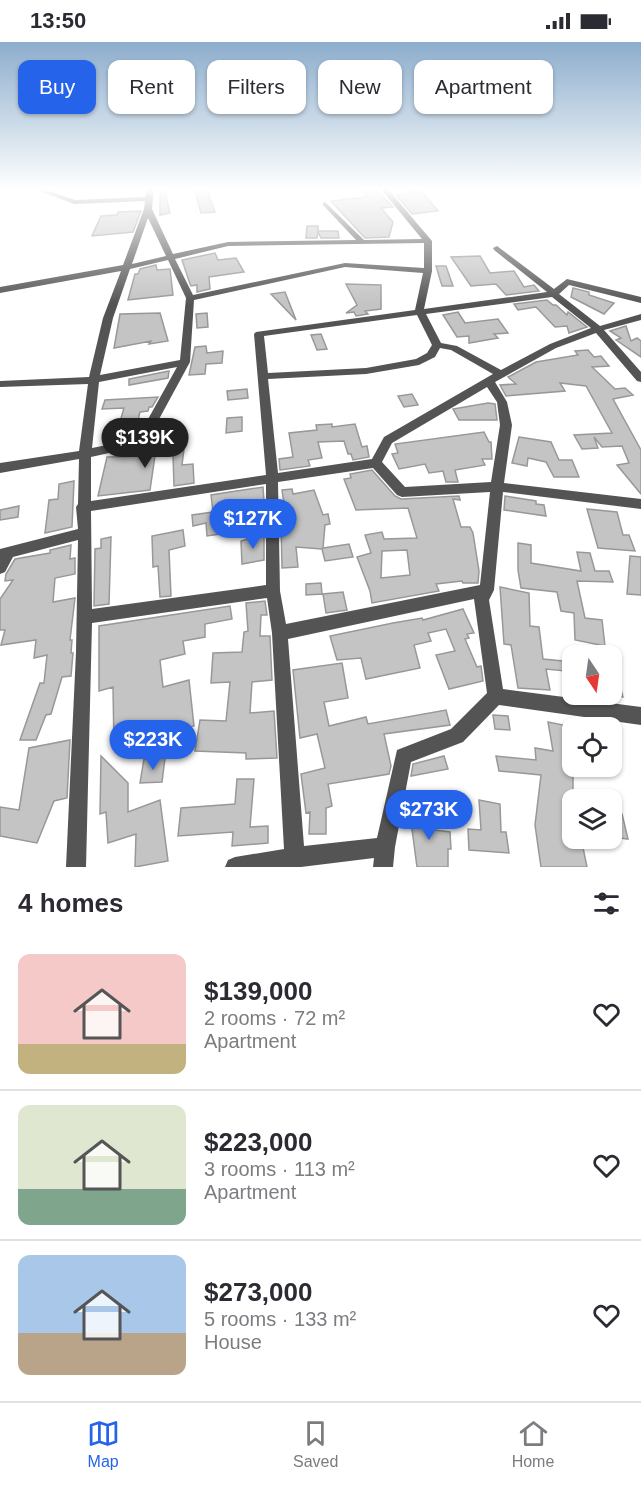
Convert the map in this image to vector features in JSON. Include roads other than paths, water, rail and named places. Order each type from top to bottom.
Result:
[{"type":"street","points":[[76,867],[84,617],[85,454],[94,380],[108,318],[141,226]]},
{"type":"street","points":[[0,468],[141,442],[185,362],[190,298],[159,226]]},
{"type":"street","points":[[347,226],[362,242]]},
{"type":"street","points":[[416,226],[428,241],[428,271],[419,310],[437,345]]},
{"type":"street","points":[[0,290],[128,267],[228,244],[428,241]]},
{"type":"street","points":[[497,248],[597,329],[641,379]]},
{"type":"street","points":[[190,298],[345,265],[428,271]]},
{"type":"street","points":[[292,862],[280,633],[273,591],[272,478],[259,334],[419,310],[554,294],[567,282],[641,300]]},
{"type":"street","points":[[376,463],[388,441],[490,383],[501,374],[553,346],[597,329],[641,316]]},
{"type":"street","points":[[437,345],[454,348],[501,374]]},
{"type":"street","points":[[264,376],[376,369],[419,362],[431,355],[437,345]]},
{"type":"street","points":[[0,384],[94,380],[185,362]]},
{"type":"street","points":[[490,383],[502,402],[506,425],[497,487],[487,590],[481,599],[496,696]]},
{"type":"street","points":[[83,507],[376,463]]},
{"type":"street","points":[[376,463],[402,492],[497,487],[641,504]]},
{"type":"street","points":[[0,568],[4,554],[84,532]]},
{"type":"street","points":[[280,633],[487,590]]},
{"type":"street","points":[[84,617],[273,591]]},
{"type":"street","points":[[496,696],[641,716]]},
{"type":"street","points":[[235,867],[384,857],[403,756],[457,736],[496,696]]}]
